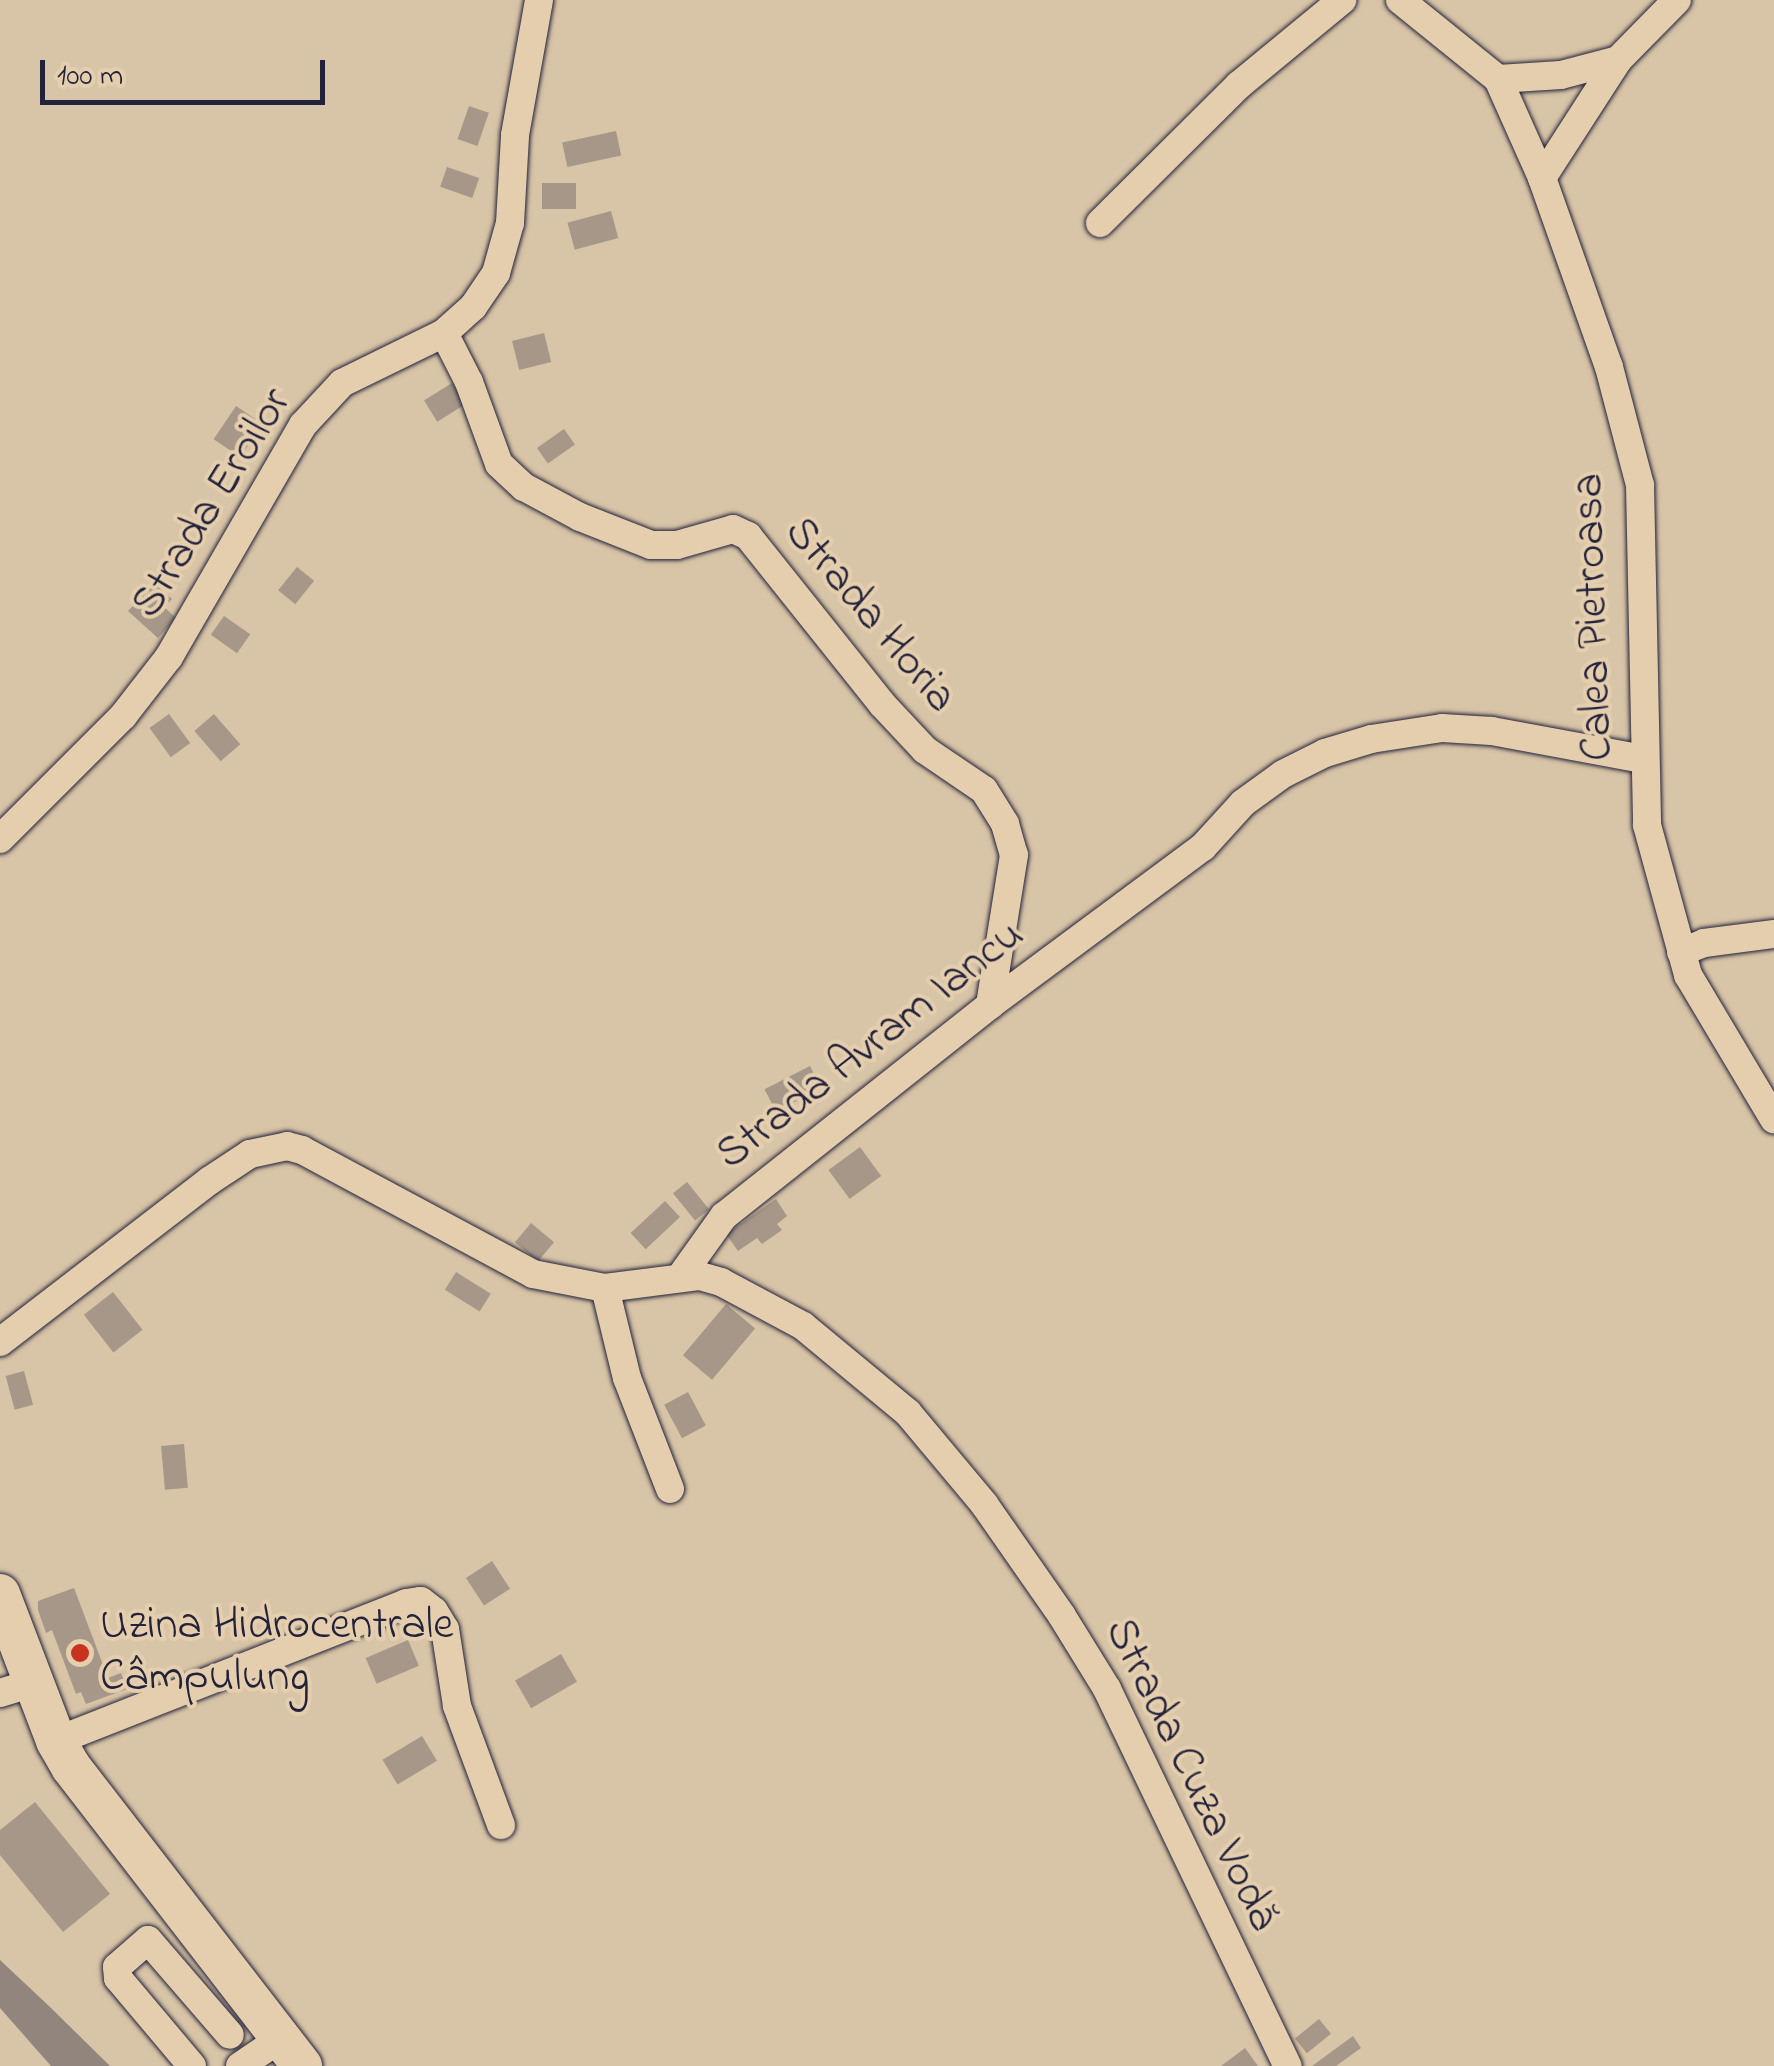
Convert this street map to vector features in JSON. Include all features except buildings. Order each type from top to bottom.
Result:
[{"type":"highway","points":[[0,1594],[17,1688],[267,2037]]},
{"type":"street","name":"Strada Eroilor","points":[[0,840],[123,716],[169,657],[302,425],[342,383],[444,333],[473,307],[496,273],[510,223],[514,135],[539,0]]},
{"type":"street","points":[[1100,223],[1226,98],[1342,0]]},
{"type":"street","points":[[1400,0],[1498,80],[1561,75],[1618,60]]},
{"type":"street","points":[[1542,178],[1618,60],[1678,0]]},
{"type":"street","name":"Calea Pietroasa","points":[[1498,80],[1542,178],[1625,417],[1640,485],[1642,760],[1647,825],[1688,974],[1774,1119]]},
{"type":"street","name":"Strada Horia","points":[[444,333],[469,382],[499,464],[524,488],[580,517],[651,545],[677,546],[733,530],[748,536],[882,704],[926,750],[984,790],[1005,824],[1014,854],[990,1005]]},
{"type":"street","name":"Strada Avram Iancu","points":[[681,1276],[724,1216],[990,1005],[1202,848],[1244,804],[1283,774],[1325,753],[1372,739],[1442,728],[1492,730],[1642,760]]},
{"type":"street","points":[[1681,952],[1704,944],[1774,934]]},
{"type":"street","name":"Strada Cuza Vodă","points":[[0,1342],[208,1181],[250,1154],[286,1146],[302,1150],[532,1274],[605,1288],[681,1276],[721,1282],[803,1326],[908,1413],[984,1504],[1107,1689],[1284,2064]]},
{"type":"street","points":[[605,1288],[628,1378],[670,1489]]},
{"type":"street","points":[[56,1740],[406,1602],[420,1601],[434,1610],[444,1629],[457,1706],[501,1825]]},
{"type":"street","points":[[192,2066],[118,1978],[118,1967],[148,1940],[267,2037]]},
{"type":"street","points":[[201,2066],[267,2037]]},
{"type":"street","points":[[240,2066],[267,2037]]},
{"type":"shaded area","points":[[0,1960],[110,2066],[51,2066],[0,2008]]},
{"type":"place","name":"Uzina Hidrocentrale Câmpulung","points":[[80,1653]]}]
